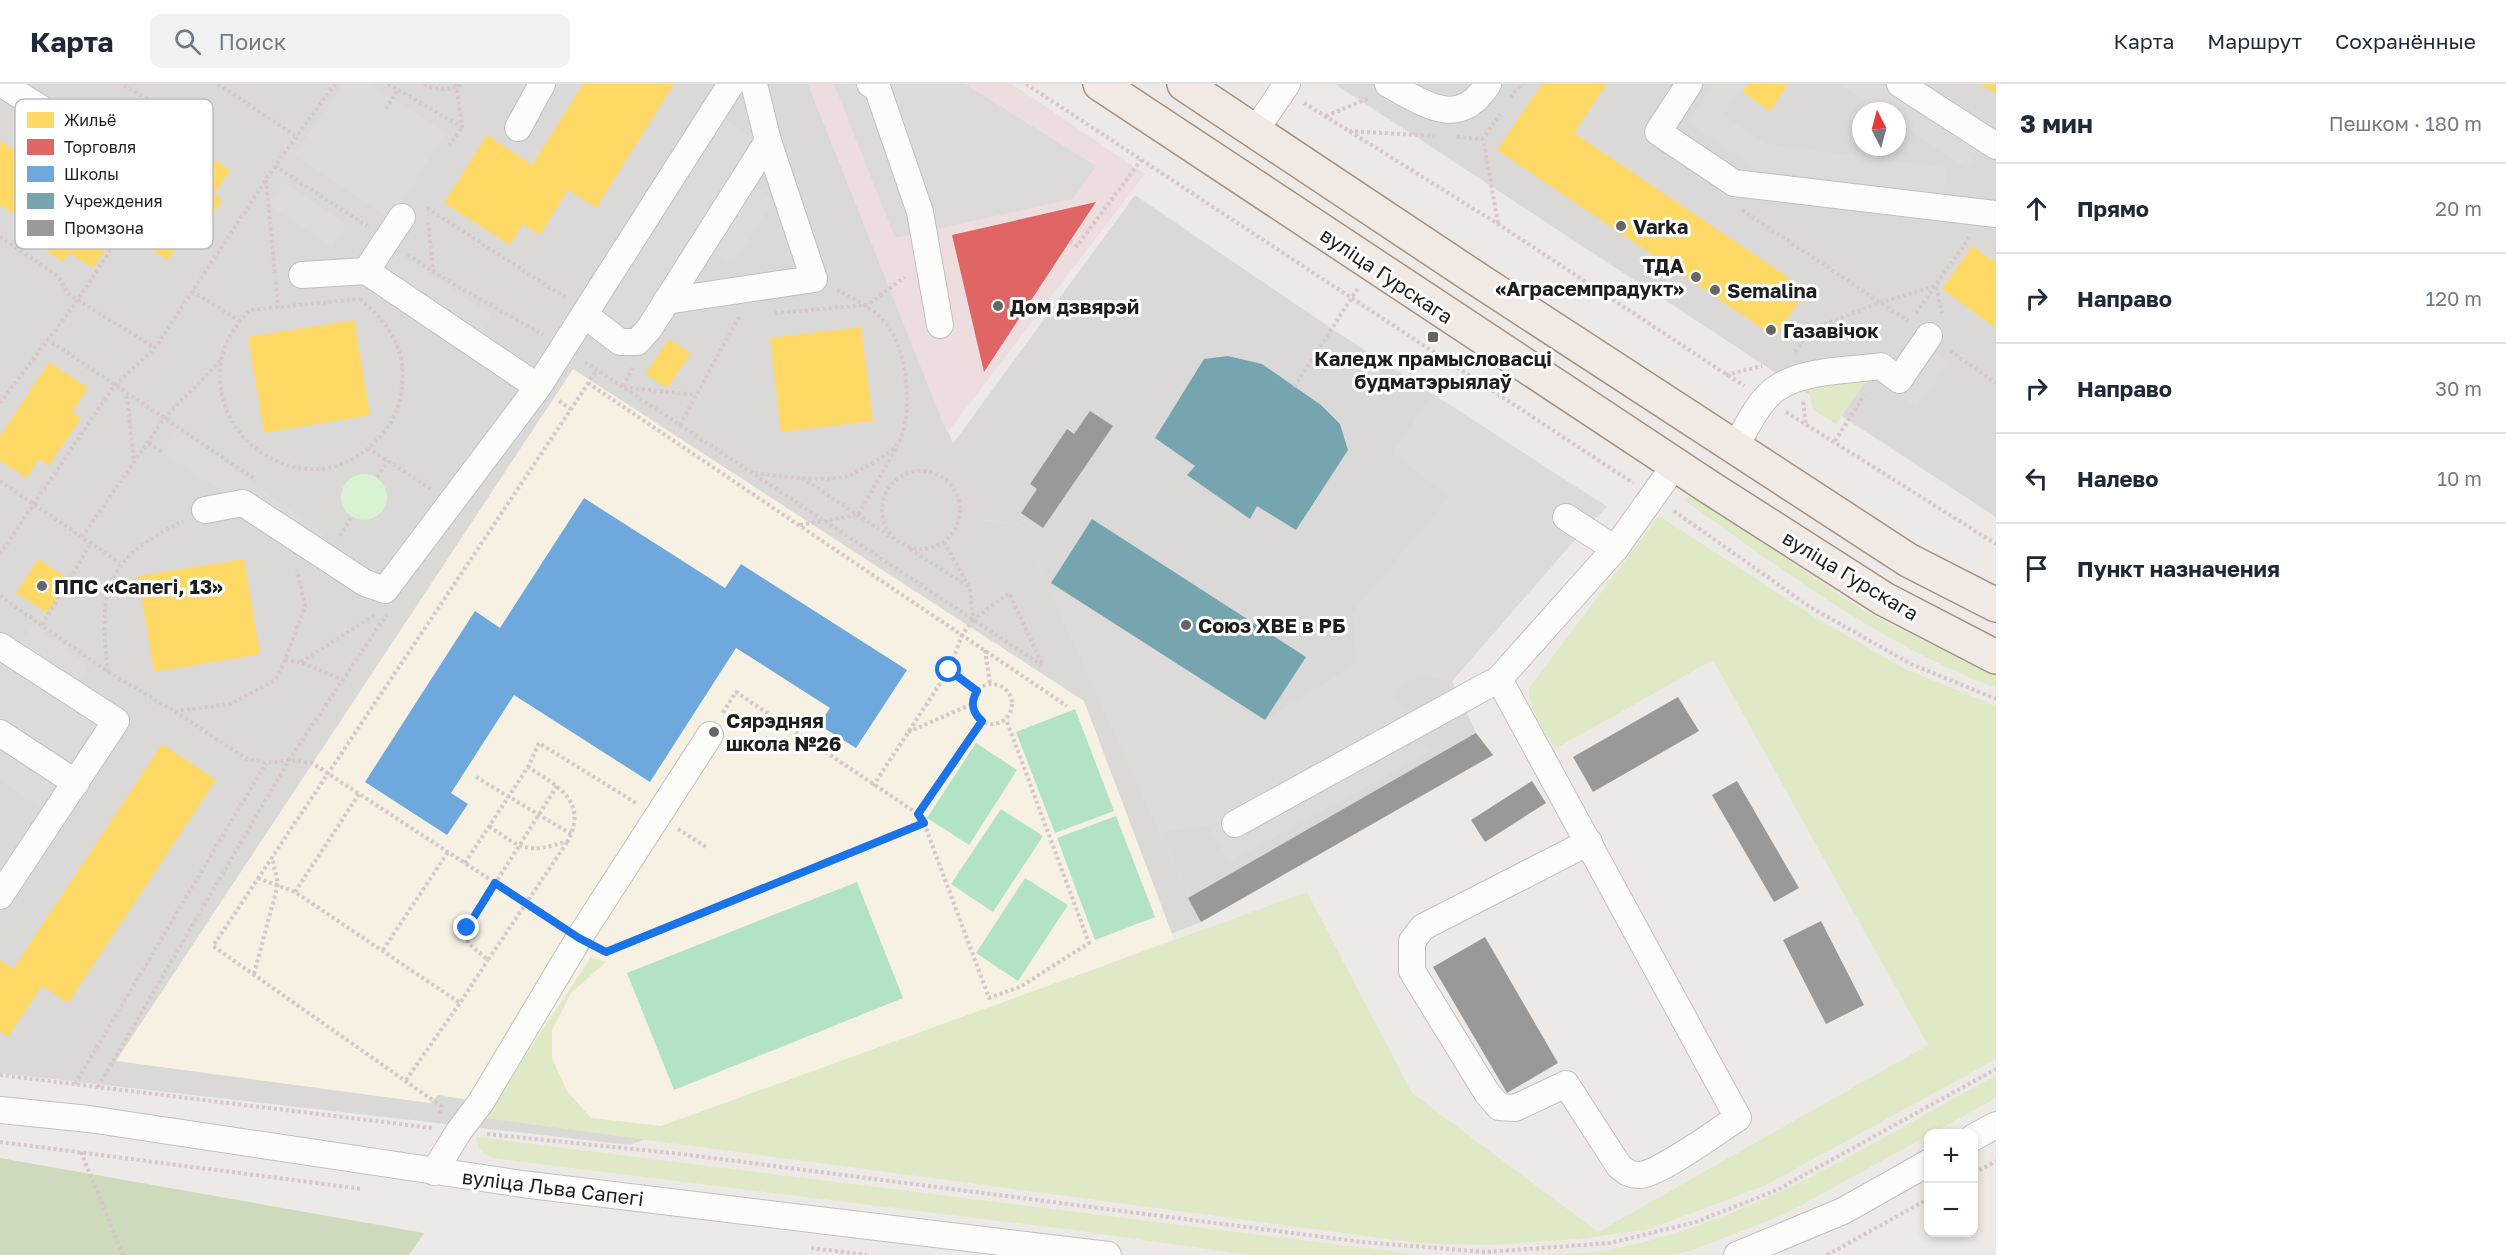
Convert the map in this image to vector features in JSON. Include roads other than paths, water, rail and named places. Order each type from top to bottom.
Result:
[{"type":"main road","name":"вуліца Гурскага","points":[[1100,84],[1675,465],[1884,599],[1996,657]]},
{"type":"main road","points":[[1184,84],[1700,426],[1908,560],[1996,605]]},
{"type":"main road","points":[[1198,148],[1221,148],[1255,131]]},
{"type":"main road","points":[[1675,465],[1700,426]]},
{"type":"main road","points":[[1709,487],[1734,448]]},
{"type":"street","points":[[2,84],[26,99]]},
{"type":"street","points":[[518,128],[542,84]]},
{"type":"street","points":[[205,510],[243,503],[364,583],[384,590],[538,387],[563,348],[578,308],[731,84]]},
{"type":"street","points":[[666,301],[814,279],[768,141],[754,84]]},
{"type":"street","points":[[870,84],[877,87],[920,212],[940,325]]},
{"type":"street","points":[[1392,86],[1426,105],[1439,110],[1452,110],[1468,107],[1478,99],[1488,84]]},
{"type":"street","points":[[1689,84],[1658,132],[1734,183],[1996,214]]},
{"type":"street","points":[[1900,84],[1996,146]]},
{"type":"street","points":[[1255,131],[1285,87]]},
{"type":"street","points":[[578,308],[620,342],[638,342],[649,329],[768,141]]},
{"type":"street","points":[[366,271],[411,211]]},
{"type":"street","points":[[302,275],[366,271],[538,387]]},
{"type":"street","points":[[1734,448],[1765,400],[1776,388],[1799,377],[1881,366],[1899,380],[1940,332]]},
{"type":"street","points":[[1235,825],[1499,679],[1615,549],[1675,465]]},
{"type":"street","points":[[1566,517],[1615,549]]},
{"type":"street","points":[[0,646],[116,722],[0,896]]},
{"type":"street","points":[[1499,679],[1589,842],[1738,1118],[1660,1167],[1641,1175],[1627,1173],[1619,1166],[1566,1084],[1515,1108],[1499,1107],[1487,1093],[1412,971],[1412,941],[1423,927],[1589,842]]},
{"type":"street","points":[[0,733],[76,783]]},
{"type":"street","points":[[434,1172],[448,1130],[481,1102],[579,938],[710,735]]},
{"type":"street","name":"вуліца Льва Сапегі","points":[[0,1110],[89,1119],[434,1172],[1108,1255]]},
{"type":"street","points":[[1978,1135],[1996,1125]]},
{"type":"street","points":[[1737,1255],[1843,1211],[1924,1166]]},
{"type":"place","name":"Varka","points":[[1621,226]]},
{"type":"place","name":"ТДА «Аграсемпрадукт»","points":[[1696,277]]},
{"type":"place","name":"Semalina","points":[[1715,290]]},
{"type":"place","name":"Дом дзвярэй","points":[[998,306]]},
{"type":"place","name":"Газавічок","points":[[1771,330]]},
{"type":"place","name":"Каледж прамысловасці будматэрыялаў","points":[[1433,337]]},
{"type":"place","name":"ППС «Сапегі, 13»","points":[[42,586]]},
{"type":"place","name":"Союз ХВЕ в РБ","points":[[1186,625]]},
{"type":"place","name":"Сярэдняя школа №26","points":[[714,732]]}]
